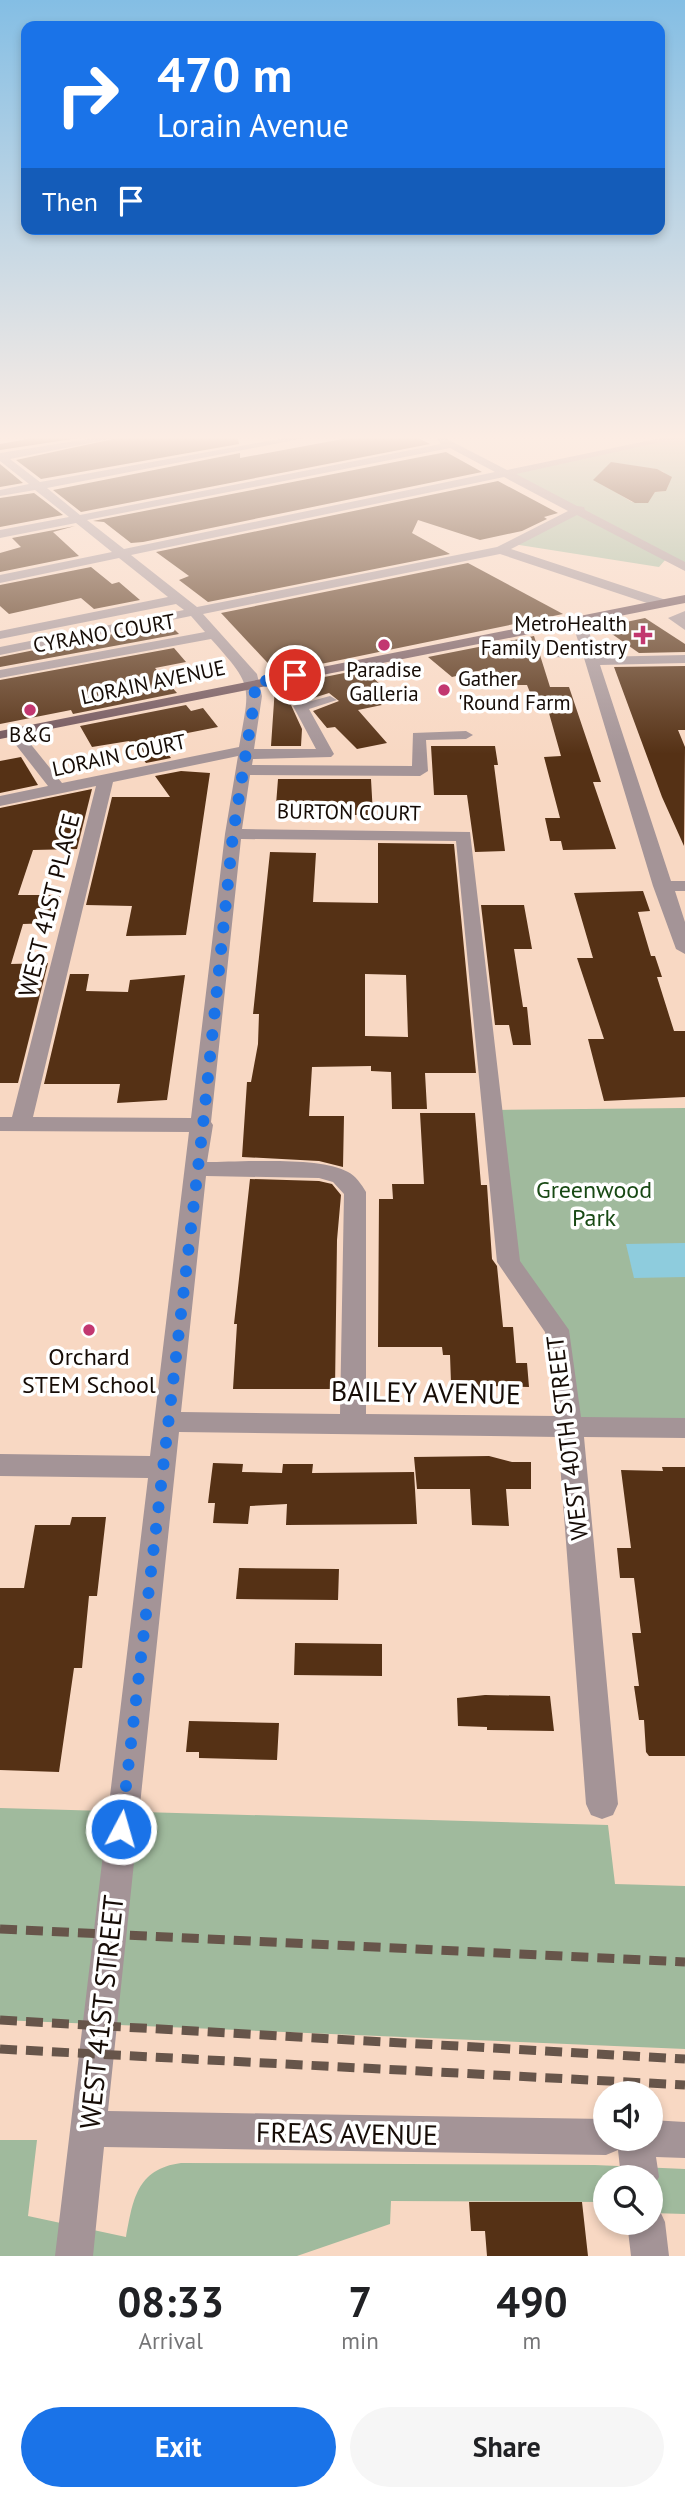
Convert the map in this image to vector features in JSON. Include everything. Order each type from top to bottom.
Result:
[{"type":"main road","name":"LORAIN AVENUE","points":[[0,735],[685,599]]},
{"type":"street","points":[[110,543],[193,611],[254,683]]},
{"type":"street","points":[[0,579],[169,543]]},
{"type":"street","points":[[0,651],[501,550],[514,543]]},
{"type":"street","points":[[639,543],[685,567]]},
{"type":"street","points":[[501,550],[661,603]]},
{"type":"street","points":[[0,635],[180,599]]},
{"type":"street","points":[[685,615],[675,618],[685,626]]},
{"type":"street","points":[[578,620],[662,886],[685,949]]},
{"type":"street","name":"CYRANO COURT","points":[[0,674],[215,634]]},
{"type":"street","points":[[556,654],[592,658],[685,659]]},
{"type":"street","name":"WEST 41ST STREET","points":[[74,2256],[161,1467],[203,1125],[233,834],[254,683]]},
{"type":"street","points":[[245,758],[326,754],[300,706],[330,700]]},
{"type":"street","points":[[245,758],[420,771],[418,736],[466,735]]},
{"type":"street","points":[[24,745],[58,789]]},
{"type":"street","name":"LORAIN COURT","points":[[0,801],[106,779],[245,758]]},
{"type":"street","name":"WEST 41ST PLACE","points":[[10,1124],[106,779]]},
{"type":"street","name":"BURTON COURT","points":[[233,834],[464,836]]},
{"type":"street","name":"WEST 40TH STREET","points":[[464,836],[509,1262],[557,1330],[570,1427],[602,1804]]},
{"type":"street","points":[[662,886],[685,886]]},
{"type":"street","points":[[10,1124],[203,1125]]},
{"type":"street","points":[[197,1169],[319,1171],[341,1177],[355,1192],[353,1422]]},
{"type":"street","name":"BAILEY AVENUE","points":[[167,1422],[353,1422],[685,1428]]},
{"type":"street","points":[[0,1465],[161,1467]]},
{"type":"street","name":"FREAS AVENUE","points":[[88,2129],[593,2137]]},
{"type":"street","points":[[663,2139],[685,2140]]},
{"type":"street","points":[[648,2235],[650,2256]]},
{"type":"green space","points":[[685,543],[685,567],[666,559],[659,567],[513,544]]},
{"type":"green space","name":"Greenwood Park","points":[[685,1108],[685,1428],[570,1427],[557,1330],[509,1262],[494,1110]]},
{"type":"green space","points":[[0,1808],[608,1825],[615,1884],[685,1886],[685,2049],[0,2020]]},
{"type":"green space","points":[[0,2140],[37,2140],[28,2216],[126,2237],[139,2189],[154,2172],[181,2163],[595,2165],[593,2202],[391,2201],[390,2224],[297,2256],[0,2256]]},
{"type":"green space","points":[[663,2168],[685,2169],[685,2214],[663,2213]]},
{"type":"water","points":[[685,1243],[685,1277],[634,1278],[626,1244]]},
{"type":"building","points":[[17,543],[65,543],[79,556],[0,572],[0,553],[21,547]]},
{"type":"building","points":[[198,543],[431,543],[450,554],[208,602],[179,580],[189,576],[156,552]]},
{"type":"building","points":[[468,563],[563,614],[277,673],[221,613]]},
{"type":"building","points":[[91,567],[112,584],[119,582],[140,600],[94,609],[81,598],[9,614],[0,606],[0,585]]},
{"type":"building","name":"MetroHealth Family Dentistry","points":[[645,618],[685,644],[685,652],[639,653],[602,627]]},
{"type":"building","points":[[168,623],[179,634],[0,667],[0,657]]},
{"type":"building","points":[[534,636],[550,687],[569,687],[601,782],[593,782],[616,849],[563,850],[561,841],[550,841],[545,818],[560,818],[544,757],[561,756],[547,706],[535,705],[527,685],[490,685],[487,669],[452,677],[428,657]]},
{"type":"building","points":[[174,648],[186,662],[155,668],[177,693],[73,714],[71,710],[0,724],[0,680]]},
{"type":"building","points":[[685,666],[685,730],[678,730],[685,747],[684,846],[662,797],[614,667]]},
{"type":"building","points":[[364,669],[388,692],[372,696],[382,705],[358,710],[387,743],[357,749],[335,727],[327,728],[313,711],[339,701],[329,693],[291,705],[302,729],[301,746],[271,746],[275,687]]},
{"type":"building","points":[[186,705],[191,711],[203,708],[218,727],[157,739],[171,758],[146,763],[129,741],[92,747],[80,726]]},
{"type":"building","points":[[431,746],[495,746],[498,765],[494,765],[505,851],[475,852],[467,795],[434,795]]},
{"type":"building","points":[[21,757],[38,785],[0,793],[0,761]]},
{"type":"building","points":[[181,771],[210,773],[186,935],[126,936],[132,906],[86,905],[112,797],[170,797],[155,776]]},
{"type":"building","points":[[278,779],[371,779],[373,815],[349,815],[349,806],[276,805]]},
{"type":"building","points":[[92,789],[77,849],[33,850],[18,895],[60,895],[53,923],[23,924],[11,964],[48,963],[18,1083],[0,1083],[0,808]]},
{"type":"building","points":[[378,843],[454,844],[476,1073],[425,1073],[427,1109],[392,1109],[391,1072],[371,1071],[371,1066],[312,1067],[309,1116],[344,1116],[343,1167],[319,1161],[242,1157],[247,1082],[251,1082],[258,1044],[259,1014],[253,1014],[270,852],[316,853],[313,902],[378,903]],"holes":[[[365,974],[406,975],[408,1037],[365,1036]]]},
{"type":"building","points":[[643,891],[650,911],[638,912],[651,956],[655,956],[662,977],[657,977],[674,1031],[685,1031],[685,1097],[604,1101],[588,1039],[604,1039],[577,958],[593,958],[574,893]]},
{"type":"building","points":[[481,905],[524,905],[532,949],[514,949],[523,1007],[527,1007],[531,1045],[513,1045],[509,1025],[495,1025]]},
{"type":"building","points":[[70,974],[89,974],[86,991],[128,992],[130,980],[185,975],[167,1100],[117,1103],[120,1084],[44,1084]]},
{"type":"building","points":[[420,1113],[475,1113],[481,1185],[487,1185],[492,1259],[497,1266],[503,1327],[513,1327],[516,1363],[527,1363],[529,1387],[491,1386],[491,1392],[471,1392],[471,1386],[451,1383],[450,1355],[443,1355],[442,1347],[378,1347],[379,1199],[393,1199],[392,1184],[424,1184]]},
{"type":"building","points":[[250,1179],[319,1181],[332,1184],[341,1195],[337,1240],[335,1389],[233,1389],[237,1324],[234,1324]]},
{"type":"building","points":[[489,1456],[512,1462],[531,1462],[531,1489],[506,1489],[509,1526],[472,1525],[470,1489],[417,1489],[414,1457]]},
{"type":"building","points":[[213,1463],[243,1464],[242,1472],[282,1473],[283,1464],[313,1464],[312,1473],[414,1472],[417,1524],[286,1525],[287,1504],[250,1506],[248,1524],[213,1523],[215,1503],[208,1503]]},
{"type":"building","points":[[662,1467],[685,1467],[685,1756],[649,1756],[646,1752],[644,1720],[639,1720],[634,1686],[639,1686],[632,1633],[641,1633],[634,1578],[620,1578],[617,1548],[631,1548],[621,1470],[663,1471]]},
{"type":"building","points":[[72,1517],[106,1517],[97,1596],[89,1596],[82,1668],[74,1668],[59,1772],[0,1770],[0,1588],[24,1588],[35,1525],[70,1525]]},
{"type":"building","points":[[239,1568],[339,1569],[338,1600],[236,1599]]},
{"type":"building","points":[[295,1643],[382,1644],[382,1676],[294,1675]]},
{"type":"building","points":[[485,1695],[550,1696],[554,1731],[487,1730],[487,1727],[458,1726],[457,1698]]},
{"type":"building","points":[[189,1721],[279,1723],[277,1760],[199,1758],[199,1752],[186,1752]]},
{"type":"building","points":[[469,2202],[582,2202],[588,2256],[487,2256],[485,2231],[471,2231]]},
{"type":"railway","points":[[0,1929],[685,1962]]},
{"type":"railway","points":[[0,2020],[685,2059]]},
{"type":"railway","points":[[0,2049],[685,2085]]},
{"type":"place","name":"MetroHealth Family Dentistry","points":[[643,635]]},
{"type":"place","name":"Paradise Galleria","points":[[384,645]]},
{"type":"place","name":"Gather 'Round Farm","points":[[444,690]]},
{"type":"place","name":"B&G","points":[[30,710]]},
{"type":"place","name":"Orchard STEM School","points":[[89,1330]]},
{"type":"route","points":[[121,1829],[161,1467],[203,1125],[233,834],[255,696],[254,683],[295,675]]}]
